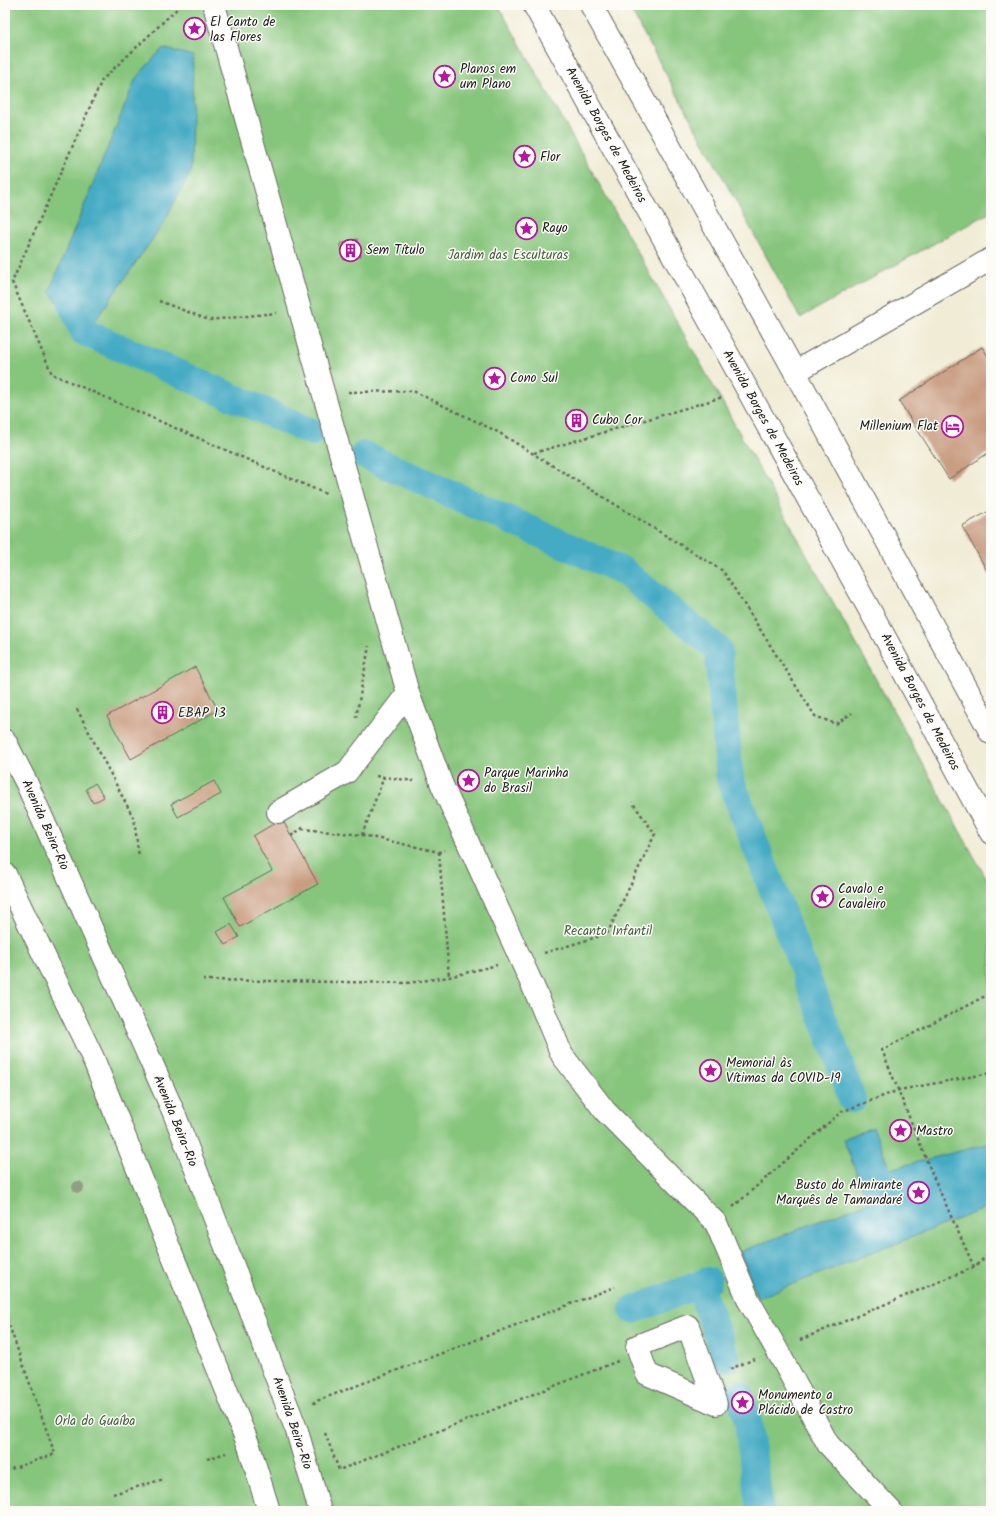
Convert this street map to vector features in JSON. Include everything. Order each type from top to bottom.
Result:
[{"type":"main road","points":[[214,5],[408,693],[442,785],[521,959],[562,1055],[605,1111],[716,1223],[749,1301],[828,1444],[891,1511]]},
{"type":"main road","name":"Avenida Borges de Medeiros","points":[[534,5],[888,643],[991,833]]},
{"type":"main road","points":[[591,5],[795,372],[991,733]]},
{"type":"main road","points":[[795,372],[991,259]]},
{"type":"main road","points":[[278,812],[347,772],[408,693]]},
{"type":"main road","name":"Avenida Beira-Rio","points":[[5,741],[26,782],[174,1113],[297,1431],[320,1511]]},
{"type":"main road","points":[[5,874],[93,1058],[249,1446],[269,1511]]},
{"type":"main road","points":[[688,1326],[706,1374],[716,1404],[647,1374],[637,1346],[688,1326]]},
{"type":"path","points":[[181,5],[102,80],[12,282],[52,374],[356,507]]},
{"type":"path","points":[[159,301],[209,320],[300,310]]},
{"type":"path","points":[[534,454],[748,390]]},
{"type":"path","points":[[323,392],[413,391],[498,432],[723,571],[815,716],[836,724],[852,713]]},
{"type":"path","points":[[356,720],[369,643]]},
{"type":"path","points":[[77,709],[134,819],[139,857]]},
{"type":"path","points":[[362,834],[384,777]]},
{"type":"path","points":[[203,980],[406,983],[449,977],[521,959],[607,934],[655,834],[632,802]]},
{"type":"path","points":[[302,829],[362,834],[439,852],[467,840]]},
{"type":"path","points":[[439,852],[449,977]]},
{"type":"path","points":[[974,1267],[920,1145],[882,1050],[991,994]]},
{"type":"path","points":[[716,1223],[841,1112],[899,1090],[991,1073]]},
{"type":"path","points":[[706,1374],[713,1376],[974,1267],[991,1252]]},
{"type":"path","points":[[316,1409],[314,1402],[615,1287]]},
{"type":"path","points":[[5,1314],[55,1454],[5,1471]]},
{"type":"path","points":[[323,1428],[339,1470],[640,1353]]},
{"type":"path","points":[[112,1494],[164,1479]]},
{"type":"green space","name":"Parque Marinha do Brasil","points":[[5,5],[498,5],[720,398],[991,887],[991,1511],[5,1511]]},
{"type":"green space","points":[[628,5],[991,5],[991,212],[800,318]]},
{"type":"water","points":[[163,48],[193,56],[191,171],[163,224],[97,318],[84,332],[49,292],[136,78]]},
{"type":"water","points":[[873,1127],[890,1169],[991,1143],[991,1206],[758,1298],[740,1252],[868,1202],[843,1139]]},
{"type":"building","name":"Sem Título","points":[[357,239],[361,256],[344,260],[340,244]]},
{"type":"building","name":"Millenium Flat","points":[[982,347],[991,361],[991,451],[949,479],[899,401]]},
{"type":"building","name":"Cubo Cor","points":[[579,412],[585,423],[574,428],[568,417]]},
{"type":"building","points":[[991,510],[991,578],[962,526]]},
{"type":"building","name":"EBAP 13","points":[[195,667],[218,710],[131,759],[107,716]]},
{"type":"building","points":[[214,781],[221,794],[178,817],[171,804]]},
{"type":"building","points":[[95,783],[104,797],[93,803],[86,789]]},
{"type":"building","points":[[282,819],[318,884],[240,927],[224,897],[272,871],[253,836]]},
{"type":"building","points":[[231,924],[239,937],[225,945],[217,932]]},
{"type":"waterway","points":[[77,297],[72,305],[84,332],[312,432]]},
{"type":"waterway","points":[[364,455],[623,571],[718,649],[730,779],[836,1053],[852,1099]]},
{"type":"waterway","points":[[633,1310],[708,1281]]},
{"type":"waterway","points":[[699,1285],[726,1358]]},
{"type":"waterway","points":[[740,1395],[748,1421],[760,1511]]},
{"type":"place","name":"El Canto de las Flores","points":[[194,29]]},
{"type":"place","name":"Planos em um Plano","points":[[444,76]]},
{"type":"place","name":"Flor","points":[[525,157]]},
{"type":"place","name":"Rayo","points":[[527,228]]},
{"type":"place","name":"Sem Título","points":[[350,250]]},
{"type":"place","name":"Cono Sul","points":[[495,378]]},
{"type":"place","name":"Cubo Cor","points":[[577,420]]},
{"type":"place","name":"Millenium Flat","points":[[953,426]]},
{"type":"place","name":"EBAP 13","points":[[163,713]]},
{"type":"place","name":"Parque Marinha do Brasil","points":[[468,780]]},
{"type":"place","name":"Cavalo e Cavaleiro","points":[[823,896]]},
{"type":"place","name":"Memorial às Vítimas da COVID-19","points":[[711,1070]]},
{"type":"place","name":"Mastro","points":[[900,1131]]},
{"type":"place","name":"Busto do Almirante Marquês de Tamandaré","points":[[918,1192]]},
{"type":"place","name":"Monumento a Plácido de Castro","points":[[743,1402]]},
{"type":"park label","name":"Jardim das Esculturas","points":[[508,255]]},
{"type":"park label","name":"Recanto Infantil","points":[[608,931]]},
{"type":"park label","name":"Orla do Guaíba","points":[[95,1421]]}]
